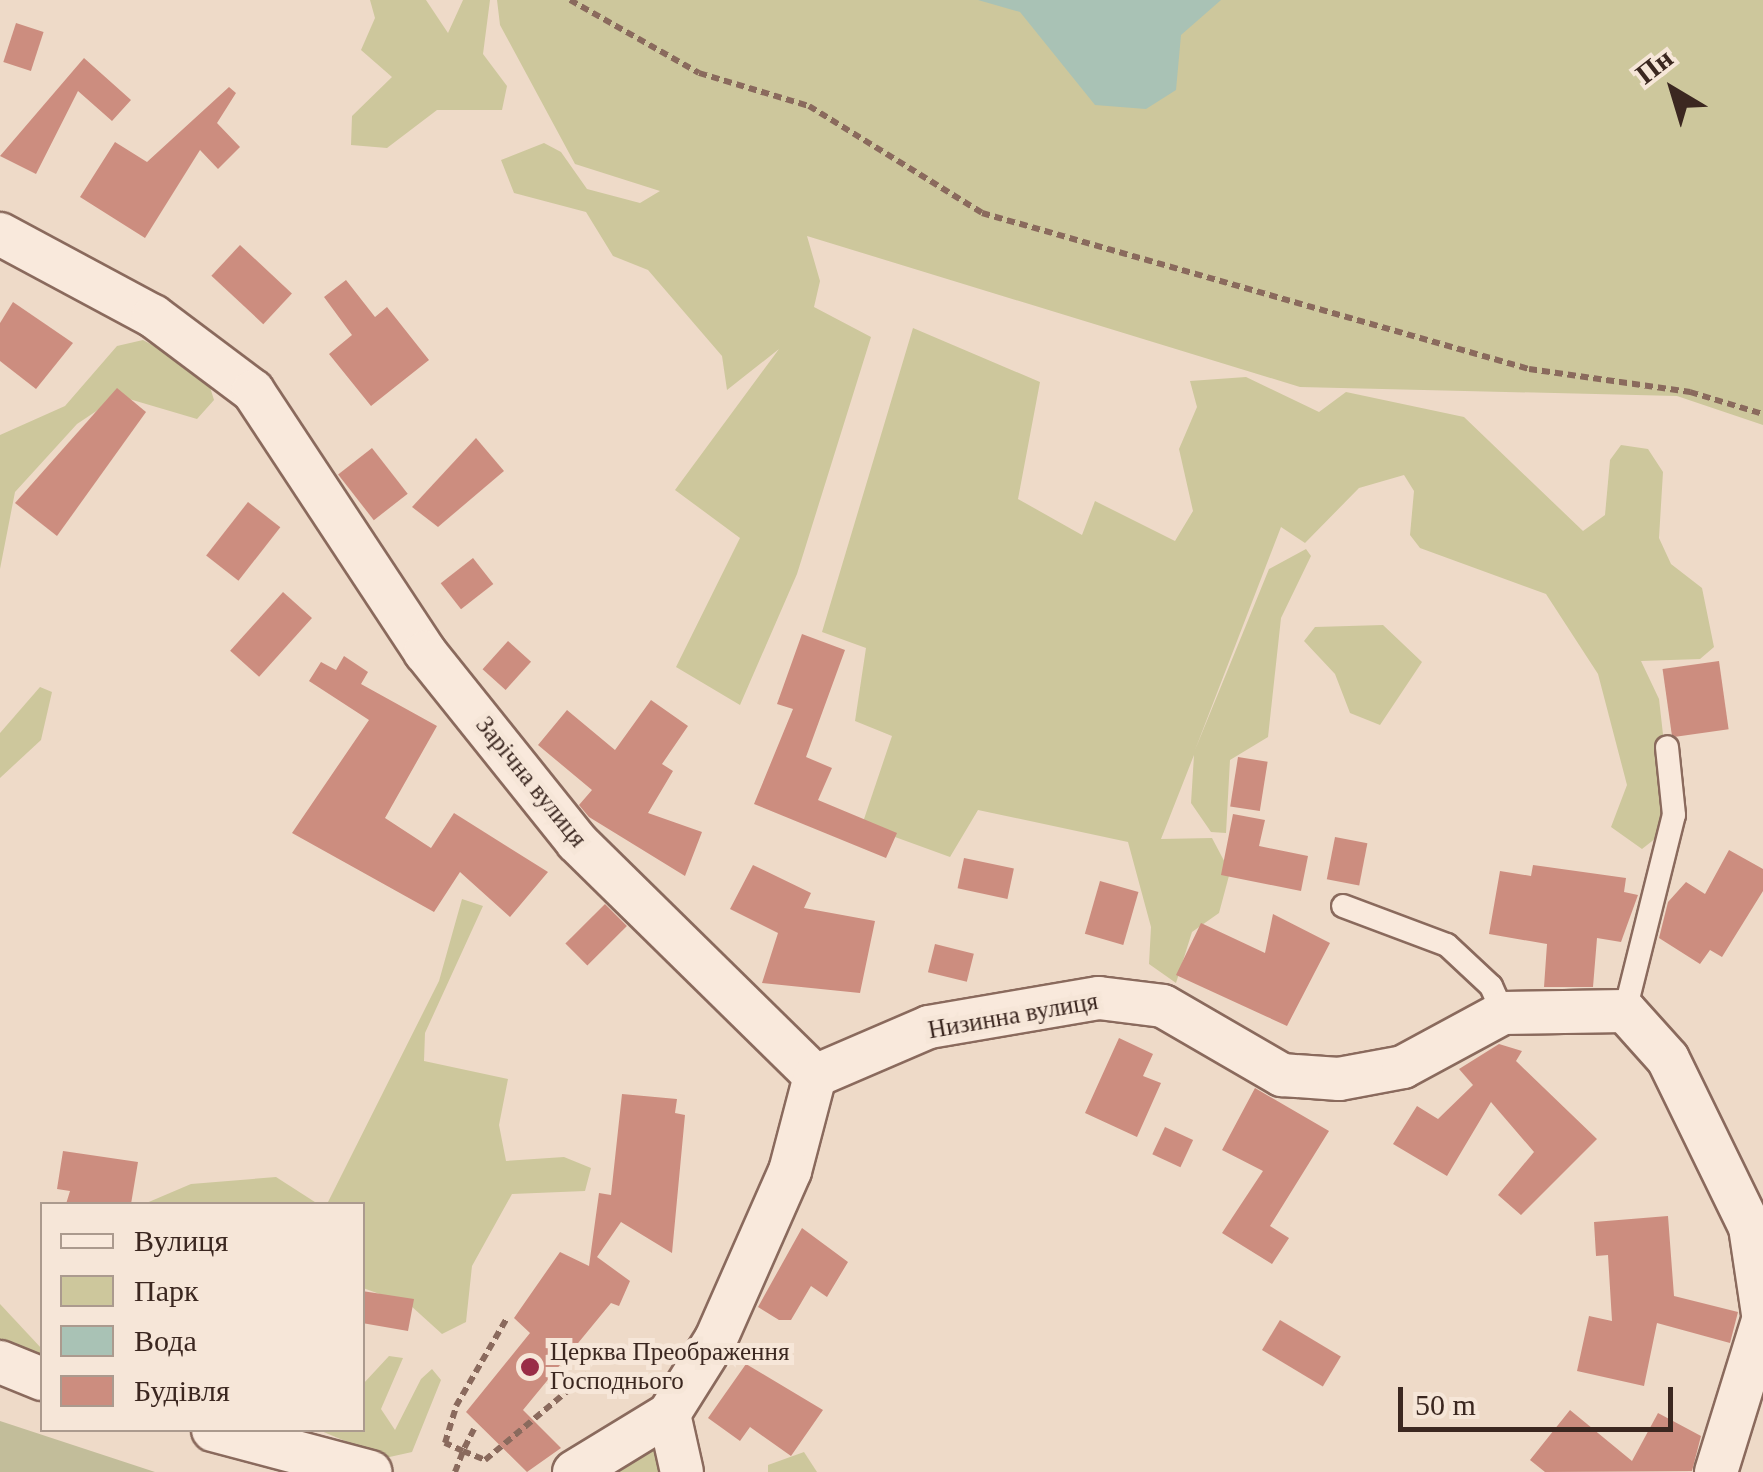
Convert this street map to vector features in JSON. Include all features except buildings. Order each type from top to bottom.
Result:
[{"type":"street","name":"Зарічна вулиця","points":[[0,234],[153,316],[252,391],[425,652],[578,842],[815,1076]]},
{"type":"street","name":"Низинна вулиця","points":[[815,1076],[929,1027],[1099,998],[1163,1006],[1282,1075],[1339,1079],[1404,1067],[1503,1012],[1625,1011]]},
{"type":"street","points":[[1625,1011],[1668,1059],[1750,1227],[1763,1317],[1716,1472]]},
{"type":"street","points":[[574,1472],[669,1414],[716,1339],[790,1171],[815,1076]]},
{"type":"street","points":[[0,1362],[40,1379]]},
{"type":"street","points":[[669,1414],[682,1472]]},
{"type":"street","points":[[221,1432],[371,1472]]},
{"type":"lane","points":[[1625,1011],[1674,815],[1667,747]]},
{"type":"lane","points":[[1343,906],[1448,945],[1491,986],[1503,1012]]},
{"type":"path","points":[[570,0],[699,72],[808,106],[982,213],[1529,369],[1690,392],[1763,414]]},
{"type":"path","points":[[507,1318],[456,1406],[446,1442],[485,1460],[588,1374]]},
{"type":"path","points":[[456,1472],[474,1428]]},
{"type":"green space","points":[[370,0],[426,0],[448,33],[463,0],[490,0],[483,54],[507,86],[502,110],[437,110],[387,148],[351,145],[352,116],[392,77],[361,50],[375,18]]},
{"type":"green space","points":[[497,0],[1763,0],[1763,425],[1677,396],[1300,387],[807,236],[820,281],[814,307],[871,337],[797,574],[740,705],[676,667],[740,538],[675,490],[779,349],[727,390],[722,356],[648,270],[613,256],[586,212],[514,193],[501,160],[544,143],[561,152],[587,189],[640,203],[660,191],[575,164],[500,25]]},
{"type":"green space","points":[[913,328],[1040,382],[1018,499],[1082,535],[1095,501],[1175,541],[1193,511],[1179,449],[1197,407],[1190,381],[1246,377],[1319,412],[1346,392],[1464,417],[1583,531],[1605,515],[1610,460],[1621,445],[1648,449],[1663,472],[1659,538],[1671,564],[1702,588],[1714,647],[1700,659],[1641,661],[1659,699],[1670,796],[1656,838],[1642,849],[1611,827],[1627,785],[1598,674],[1546,594],[1420,548],[1410,535],[1414,491],[1404,475],[1359,488],[1305,543],[1281,527],[1195,750],[1269,569],[1306,549],[1311,556],[1281,618],[1268,737],[1230,760],[1226,833],[1211,832],[1191,803],[1194,755],[1161,839],[1212,838],[1230,872],[1219,913],[1192,932],[1176,983],[1149,964],[1151,927],[1128,842],[978,810],[950,857],[862,825],[892,736],[855,721],[866,648],[822,632]]},
{"type":"green space","points":[[143,340],[206,374],[214,400],[197,419],[119,396],[77,424],[15,492],[0,569],[0,435],[65,406],[117,346]]},
{"type":"green space","points":[[1383,625],[1422,662],[1380,725],[1350,713],[1335,674],[1304,641],[1315,627]]},
{"type":"green space","points":[[40,687],[52,692],[41,740],[0,778],[0,733]]},
{"type":"green space","points":[[462,899],[483,906],[425,1033],[424,1061],[508,1079],[499,1125],[506,1161],[564,1157],[591,1168],[585,1191],[512,1194],[472,1266],[466,1322],[442,1334],[410,1305],[365,1289],[365,1202],[328,1202],[439,981]]},
{"type":"green space","points":[[276,1177],[315,1202],[149,1202],[191,1184]]},
{"type":"green space","points":[[0,1304],[40,1347],[40,1374],[0,1356]]},
{"type":"green space","points":[[389,1356],[403,1358],[381,1409],[395,1430],[421,1379],[432,1369],[441,1380],[412,1452],[385,1458],[324,1432],[365,1432],[365,1382]]},
{"type":"green space","points":[[649,1441],[666,1472],[599,1472]]},
{"type":"green space","points":[[804,1452],[817,1472],[768,1472],[768,1465]]},
{"type":"shaded area","points":[[0,1421],[155,1472],[0,1472]]},
{"type":"water","points":[[978,0],[1221,0],[1181,35],[1176,90],[1146,109],[1095,105],[1020,12]]},
{"type":"place","name":"Церква Преображення Господнього","points":[[530,1367]]}]
